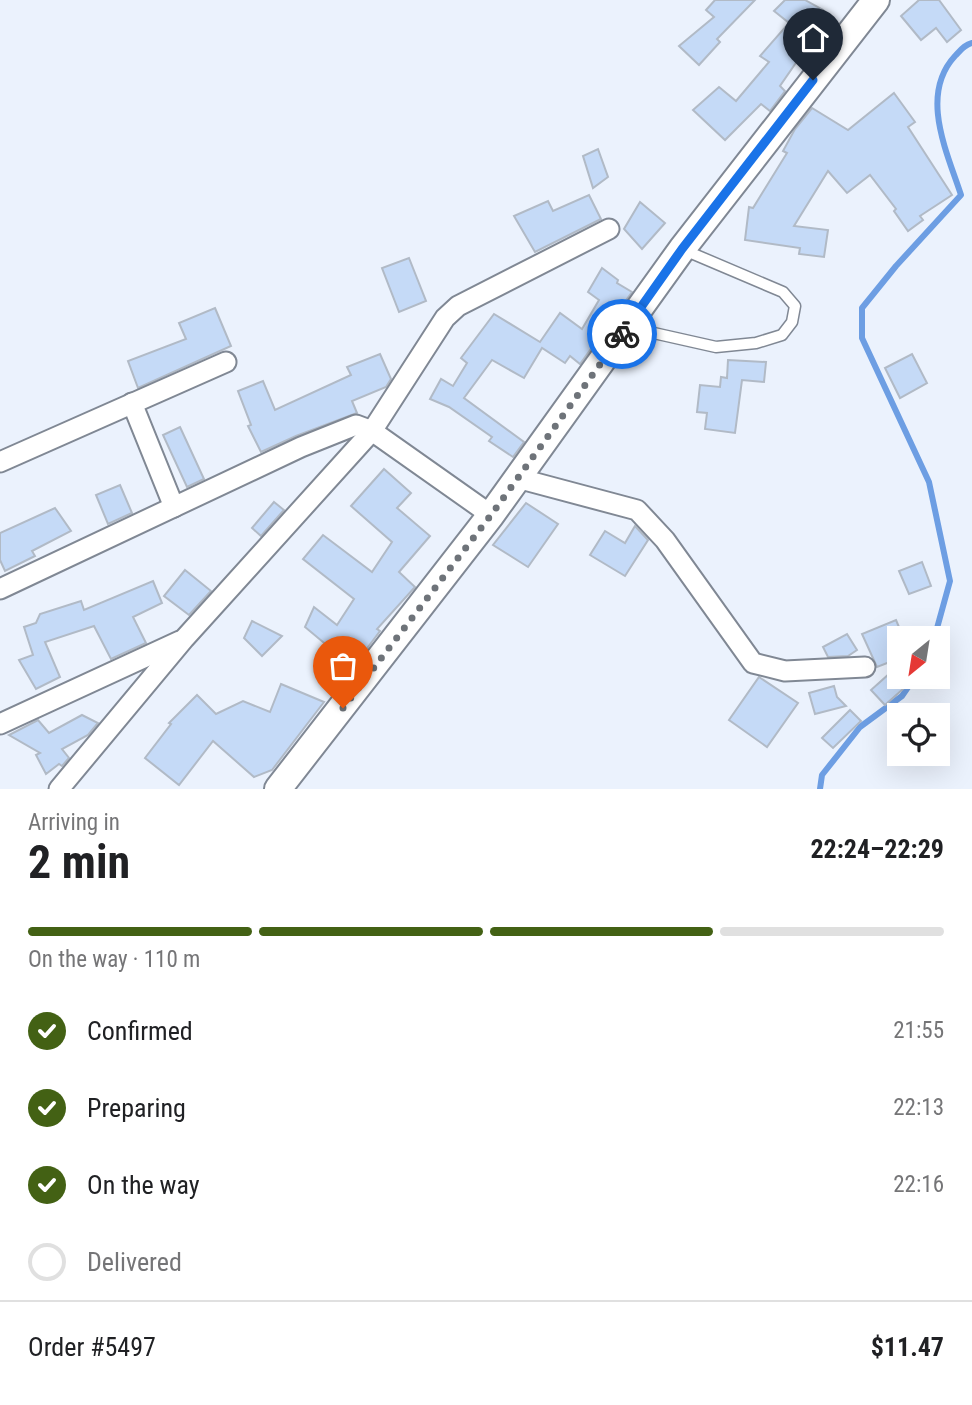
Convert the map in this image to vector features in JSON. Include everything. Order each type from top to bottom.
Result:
[{"type":"street","points":[[278,789],[491,515],[682,249],[876,0]]},
{"type":"street","points":[[59,789],[184,639],[372,431],[438,328],[458,306],[608,229]]},
{"type":"street","points":[[0,462],[226,362]]},
{"type":"street","points":[[132,403],[174,507]]},
{"type":"street","points":[[0,589],[301,447],[356,425],[372,431],[491,515]]},
{"type":"street","points":[[517,478],[637,510],[665,540],[753,663],[785,671],[865,667]]},
{"type":"street","points":[[0,724],[184,639]]},
{"type":"lane","points":[[627,327],[716,347],[757,343],[782,335],[792,322],[794,306],[783,292],[682,249]]},
{"type":"building","points":[[715,0],[755,0],[717,39],[720,42],[699,65],[679,46],[714,17],[706,10]]},
{"type":"building","points":[[785,0],[805,0],[823,10],[799,52],[802,54],[780,86],[785,91],[770,111],[761,104],[725,140],[693,110],[719,87],[736,101],[769,62],[760,56],[789,23],[774,11]]},
{"type":"building","points":[[919,0],[939,0],[961,30],[947,42],[936,28],[921,40],[901,16]]},
{"type":"building","points":[[894,93],[915,122],[908,127],[952,195],[920,216],[923,220],[908,231],[894,211],[896,209],[870,175],[847,193],[828,171],[794,226],[828,230],[824,257],[799,254],[800,248],[745,240],[749,207],[753,208],[787,153],[783,151],[795,129],[812,108],[848,130]]},
{"type":"building","points":[[598,149],[608,177],[593,188],[583,156]]},
{"type":"building","points":[[589,195],[601,219],[535,252],[514,216],[548,201],[553,211]]},
{"type":"building","points":[[640,202],[665,223],[642,249],[624,229]]},
{"type":"building","points":[[409,258],[426,301],[399,312],[382,268]]},
{"type":"building","points":[[602,268],[618,280],[617,283],[632,292],[580,364],[570,356],[565,363],[542,348],[524,378],[492,360],[464,398],[524,442],[513,457],[489,441],[492,437],[449,407],[430,399],[441,379],[453,386],[467,363],[461,358],[494,314],[540,342],[560,313],[582,329],[599,300],[588,292]]},
{"type":"building","points":[[215,308],[231,346],[138,388],[128,361],[186,339],[179,323]]},
{"type":"building","points":[[380,354],[391,379],[386,387],[352,401],[357,413],[261,452],[248,426],[251,425],[238,391],[263,381],[275,410],[351,375],[347,367]]},
{"type":"building","points":[[912,354],[927,383],[900,398],[885,368]]},
{"type":"building","points":[[728,360],[766,362],[764,382],[742,380],[735,433],[705,429],[707,413],[697,412],[700,385],[720,387],[721,377],[727,378]]},
{"type":"building","points":[[180,427],[204,479],[187,487],[163,435]]},
{"type":"building","points":[[384,469],[411,493],[397,508],[430,536],[399,572],[415,587],[377,629],[380,631],[353,667],[305,627],[314,607],[337,625],[354,599],[303,559],[323,535],[372,572],[392,542],[351,506]]},
{"type":"building","points":[[120,485],[132,513],[108,524],[96,495]]},
{"type":"building","points":[[274,502],[284,510],[261,536],[252,528]]},
{"type":"building","points":[[526,503],[558,524],[528,567],[493,545]]},
{"type":"building","points":[[55,508],[71,531],[32,551],[35,556],[5,571],[0,560],[0,533]]},
{"type":"building","points":[[635,526],[648,540],[625,576],[590,555],[605,531],[625,543]]},
{"type":"building","points":[[922,562],[931,586],[909,594],[899,571]]},
{"type":"building","points":[[185,570],[211,591],[189,615],[164,596]]},
{"type":"building","points":[[153,581],[162,603],[133,617],[146,643],[111,659],[94,626],[45,642],[60,677],[36,689],[19,660],[33,655],[24,627],[36,623],[40,614],[81,601],[84,610]]},
{"type":"building","points":[[896,620],[899,626],[887,626],[887,663],[877,667],[862,634]]},
{"type":"building","points":[[252,621],[282,636],[262,656],[244,638]]},
{"type":"building","points":[[847,634],[857,650],[848,656],[828,657],[823,647]]},
{"type":"building","points":[[887,676],[887,690],[902,690],[885,705],[871,690]]},
{"type":"building","points":[[759,677],[798,703],[767,747],[729,720]]},
{"type":"building","points":[[281,684],[324,702],[272,770],[254,777],[213,741],[179,785],[145,758],[171,724],[169,723],[197,695],[216,714],[243,701],[270,712]]},
{"type":"building","points":[[834,686],[837,697],[846,706],[815,714],[809,693]]},
{"type":"building","points":[[850,710],[861,721],[833,748],[822,738]]},
{"type":"building","points":[[82,715],[98,723],[88,735],[62,749],[69,758],[62,766],[59,764],[46,774],[36,755],[40,753],[9,735],[38,720],[49,733]]},
{"type":"waterway","points":[[938,626],[950,581],[929,482],[862,338],[862,308],[896,266],[961,195],[943,142],[937,106],[944,71],[955,56],[972,43]]},
{"type":"waterway","points":[[820,789],[822,775],[860,727],[902,696],[906,690]]},
{"type":"way so far","points":[[343,708],[491,515],[622,334]]},
{"type":"route","points":[[622,334],[682,249],[813,80]]}]
